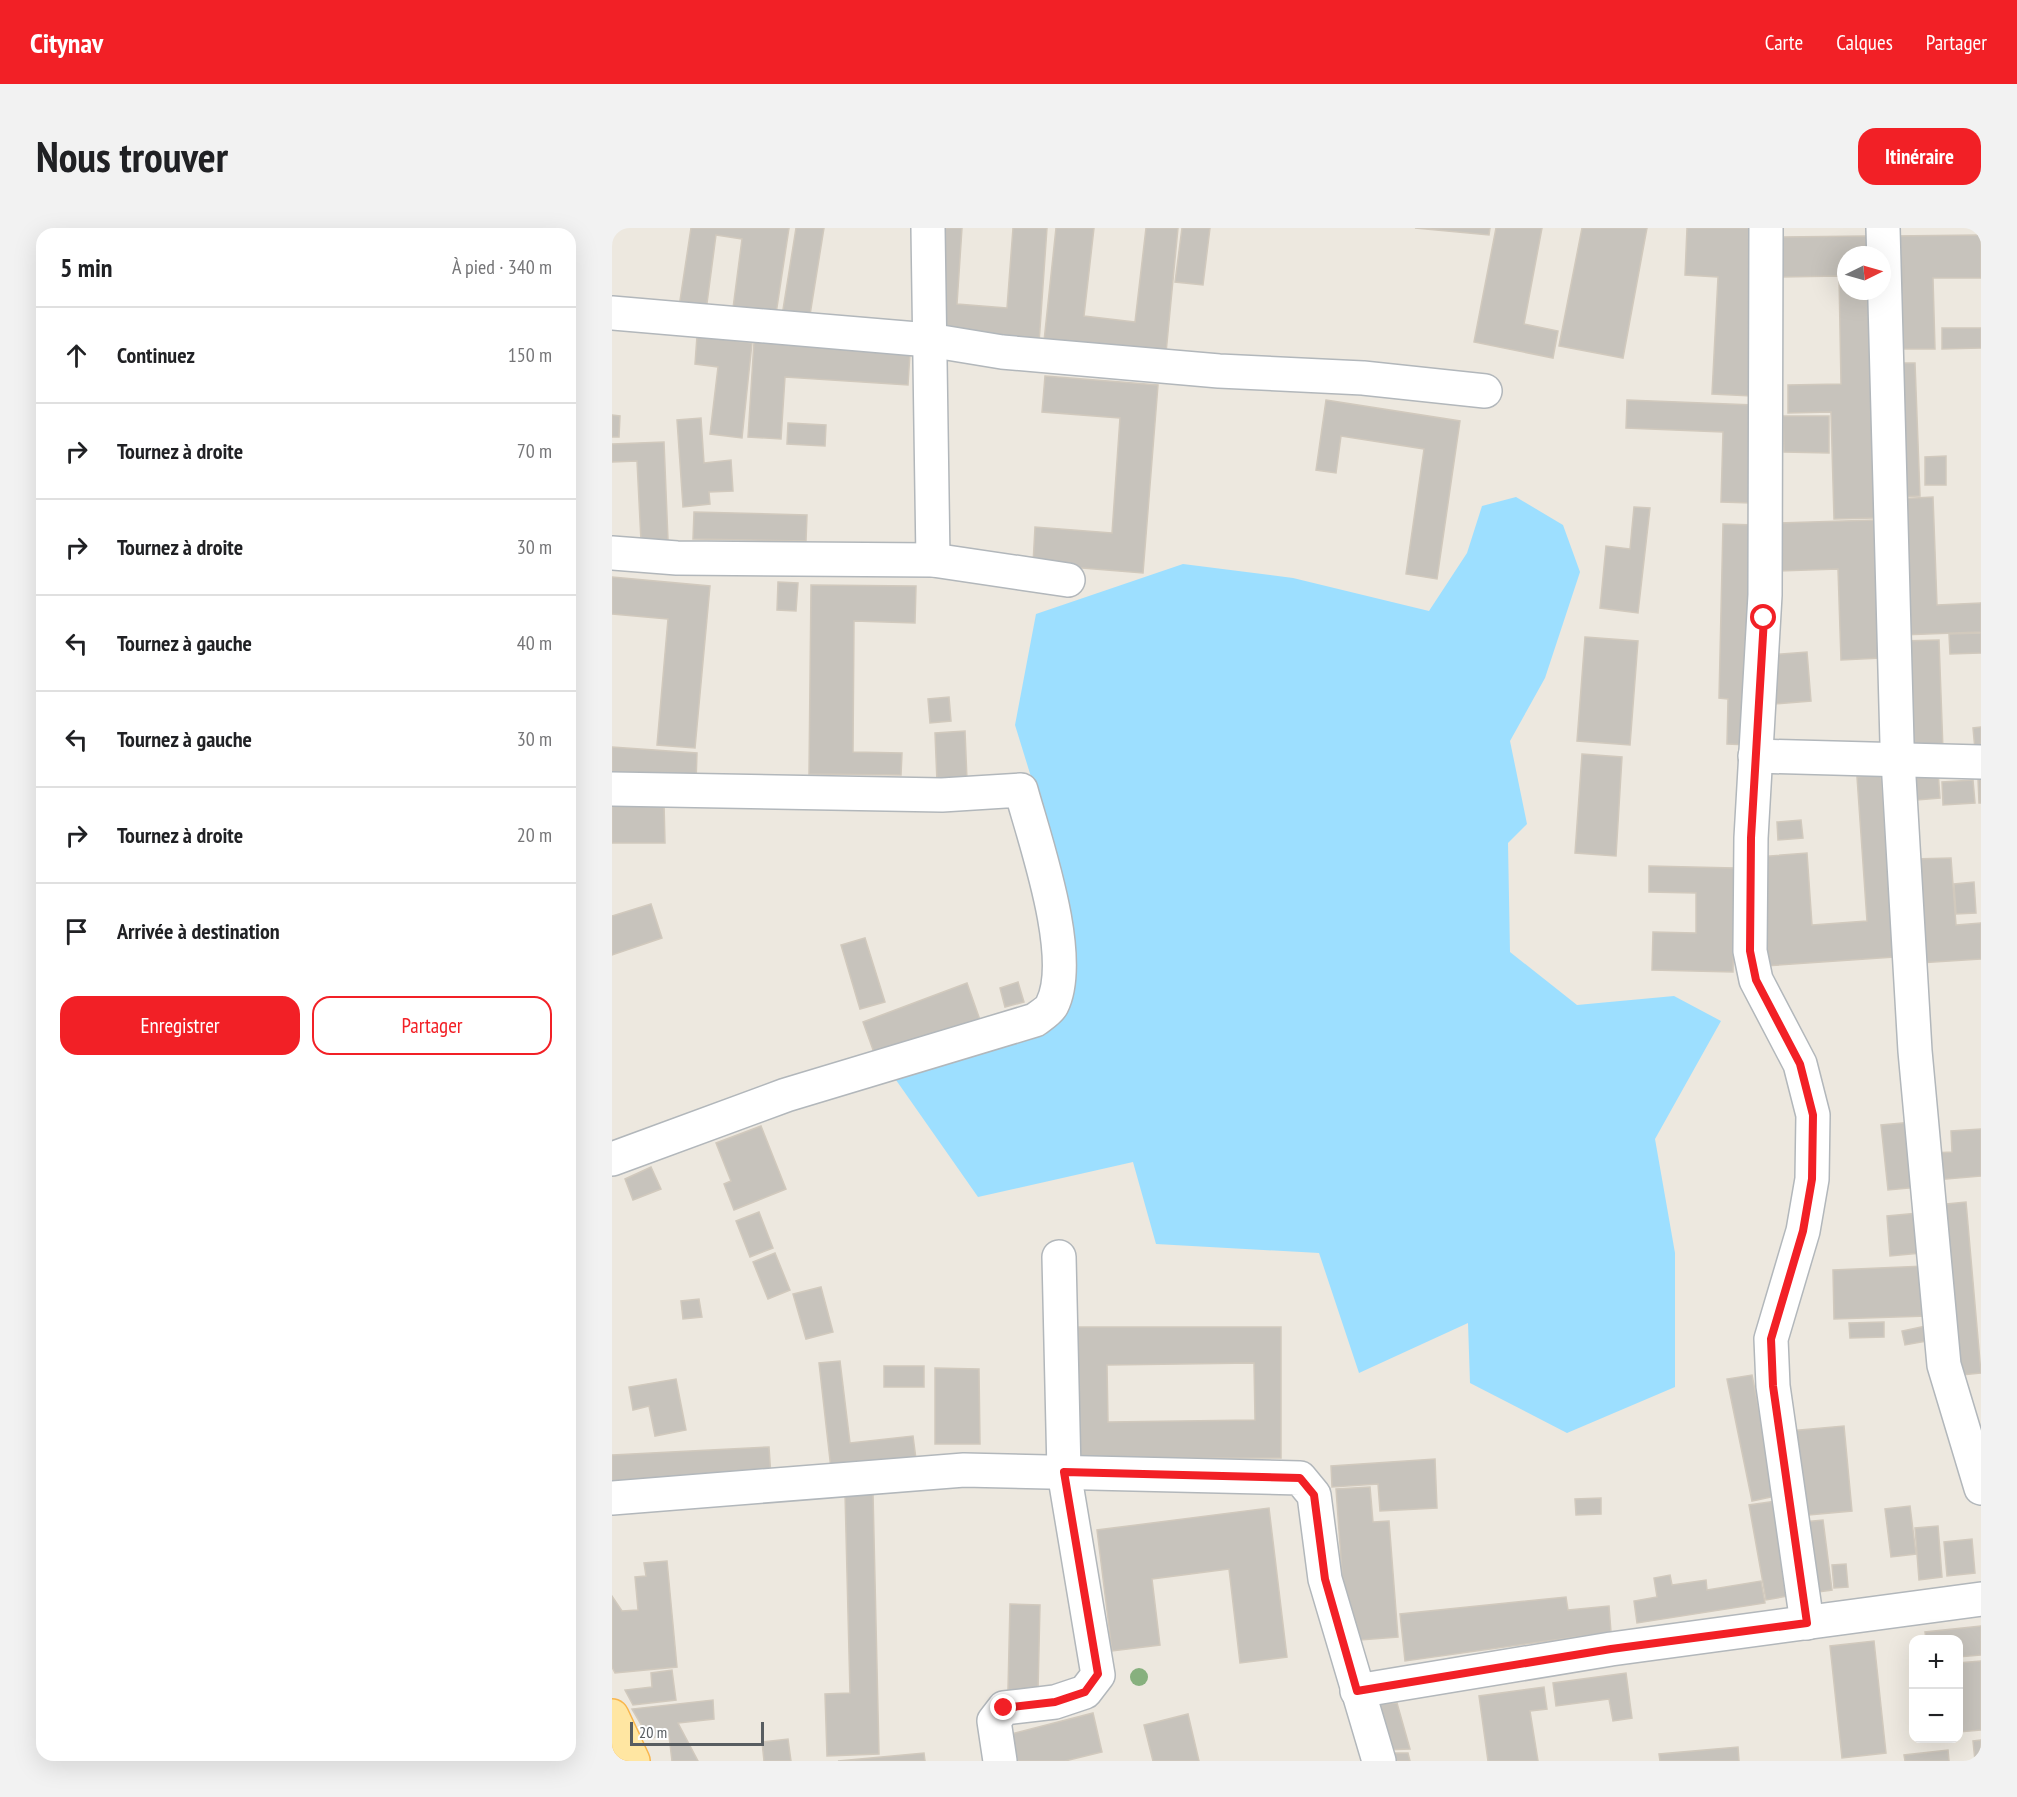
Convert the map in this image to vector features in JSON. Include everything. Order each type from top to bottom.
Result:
[{"type":"main road","points":[[612,1716],[633,1761]]},
{"type":"street","points":[[928,228],[933,560]]},
{"type":"street","points":[[1766,228],[1765,595],[1751,838],[1750,951],[1756,980],[1800,1064],[1813,1115],[1812,1179],[1803,1231],[1771,1339],[1773,1386],[1807,1623]]},
{"type":"street","points":[[1883,228],[1887,475],[1898,760],[1916,1051],[1944,1365],[1981,1488]]},
{"type":"street","points":[[612,313],[928,340],[1036,355],[1218,371],[1363,378],[1485,391]]},
{"type":"street","points":[[612,553],[677,558],[933,560],[1068,580]]},
{"type":"street","points":[[1755,756],[1981,762]]},
{"type":"street","points":[[612,789],[942,795],[1021,790],[1046,880],[1057,939],[1058,984],[1052,1007],[1035,1020],[786,1095],[612,1158]]},
{"type":"street","points":[[1000,1761],[994,1721],[1004,1708],[1055,1702],[1085,1692],[1098,1674],[1064,1472],[1059,1257]]},
{"type":"street","points":[[612,1498],[964,1470],[1300,1478],[1314,1495],[1325,1579],[1379,1761]]},
{"type":"street","points":[[1357,1691],[1611,1649],[1981,1599]]},
{"type":"water","points":[[1516,497],[1563,525],[1580,572],[1545,678],[1510,741],[1527,824],[1508,843],[1510,952],[1577,1005],[1674,996],[1721,1021],[1655,1139],[1675,1253],[1675,1387],[1567,1433],[1470,1383],[1468,1323],[1359,1373],[1319,1253],[1156,1244],[1133,1162],[978,1197],[896,1080],[1032,1036],[1067,1012],[1076,948],[1040,806],[1015,725],[1036,614],[1183,564],[1293,578],[1429,611],[1467,553],[1482,506]]},
{"type":"building","points":[[691,228],[789,228],[776,314],[733,308],[742,239],[716,235],[706,311],[679,307]]},
{"type":"building","points":[[796,228],[824,228],[809,321],[782,316]]},
{"type":"building","points":[[938,228],[962,228],[957,304],[1007,308],[1013,228],[1047,228],[1039,343],[930,334]]},
{"type":"building","points":[[1056,228],[1094,228],[1084,316],[1135,322],[1146,228],[1178,228],[1166,353],[1044,341]]},
{"type":"building","points":[[1182,228],[1210,228],[1203,285],[1175,282]]},
{"type":"building","points":[[1415,228],[1490,228],[1489,235]]},
{"type":"building","points":[[1496,228],[1542,228],[1524,324],[1558,331],[1553,358],[1474,342]]},
{"type":"building","points":[[1582,228],[1647,228],[1623,358],[1559,346]]},
{"type":"building","points":[[1687,228],[1760,228],[1752,396],[1712,394],[1718,277],[1685,275]]},
{"type":"building","points":[[1981,235],[1981,278],[1933,278],[1935,349],[1893,349],[1891,236]]},
{"type":"building","points":[[1868,236],[1868,246],[1837,246],[1837,276],[1782,277],[1781,237]]},
{"type":"building","points":[[1839,300],[1869,300],[1875,518],[1834,519],[1831,412],[1788,413],[1788,385],[1841,384]]},
{"type":"building","points":[[1942,328],[1981,328],[1981,348],[1942,349]]},
{"type":"building","points":[[697,336],[752,343],[742,438],[710,434],[718,367],[695,364]]},
{"type":"building","points":[[754,342],[910,353],[908,385],[785,377],[781,439],[748,437]]},
{"type":"building","points":[[1890,363],[1915,363],[1920,496],[1894,497]]},
{"type":"building","points":[[1045,376],[1158,385],[1143,573],[1033,564],[1035,527],[1112,533],[1120,418],[1042,412]]},
{"type":"building","points":[[1326,400],[1460,421],[1437,579],[1406,574],[1424,449],[1341,436],[1336,473],[1316,470]]},
{"type":"building","points":[[1627,400],[1754,405],[1751,503],[1721,502],[1723,432],[1626,428]]},
{"type":"building","points":[[612,415],[620,416],[619,437],[612,437]]},
{"type":"building","points":[[1783,416],[1829,416],[1829,453],[1784,452]]},
{"type":"building","points":[[701,418],[704,463],[731,460],[733,491],[709,492],[710,504],[683,507],[677,420]]},
{"type":"building","points":[[788,423],[826,425],[825,446],[787,444]]},
{"type":"building","points":[[664,442],[668,540],[641,541],[637,461],[612,462],[612,444]]},
{"type":"building","points":[[1946,456],[1946,485],[1925,485],[1925,457]]},
{"type":"building","points":[[1933,497],[1937,605],[1981,603],[1981,632],[1901,635],[1895,499]]},
{"type":"building","points":[[1634,507],[1650,508],[1638,613],[1600,608],[1606,546],[1630,549]]},
{"type":"building","points":[[694,512],[807,515],[806,541],[693,539]]},
{"type":"building","points":[[1876,520],[1881,658],[1841,660],[1838,569],[1779,571],[1778,523]]},
{"type":"building","points":[[1723,524],[1755,525],[1750,745],[1727,744],[1728,699],[1719,698]]},
{"type":"building","points":[[612,577],[710,586],[695,748],[657,745],[668,619],[612,614]]},
{"type":"building","points":[[778,582],[798,583],[796,611],[777,610]]},
{"type":"building","points":[[811,585],[916,586],[915,623],[854,621],[853,752],[902,753],[901,775],[809,774]]},
{"type":"building","points":[[1981,633],[1981,653],[1950,654],[1949,634]]},
{"type":"building","points":[[1585,637],[1638,641],[1630,745],[1577,741]]},
{"type":"building","points":[[1939,640],[1943,750],[1904,751],[1900,641]]},
{"type":"building","points":[[1807,652],[1811,701],[1774,704],[1770,655]]},
{"type":"building","points":[[949,697],[951,721],[930,723],[928,699]]},
{"type":"building","points":[[1981,727],[1981,749],[1975,750],[1973,728]]},
{"type":"building","points":[[965,731],[967,780],[937,782],[935,733]]},
{"type":"building","points":[[612,747],[697,753],[696,782],[612,777]]},
{"type":"building","points":[[1582,754],[1622,757],[1616,856],[1575,853]]},
{"type":"building","points":[[1938,771],[1940,798],[1917,800],[1915,773]]},
{"type":"building","points":[[1881,774],[1894,957],[1765,966],[1757,857],[1807,853],[1812,925],[1867,921],[1857,777]]},
{"type":"building","points":[[1978,778],[1981,778],[1981,803],[1979,803]]},
{"type":"building","points":[[1973,780],[1975,803],[1943,805],[1942,782]]},
{"type":"building","points":[[612,803],[664,803],[665,843],[612,843]]},
{"type":"building","points":[[1801,820],[1803,838],[1778,840],[1777,822]]},
{"type":"building","points":[[1951,858],[1956,925],[1981,923],[1981,959],[1919,963],[1913,859]]},
{"type":"building","points":[[1649,866],[1735,868],[1733,972],[1652,970],[1653,932],[1696,933],[1696,893],[1649,892]]},
{"type":"building","points":[[1974,882],[1976,913],[1956,914],[1954,884]]},
{"type":"building","points":[[651,904],[662,938],[612,955],[612,916]]},
{"type":"building","points":[[865,938],[885,1002],[860,1009],[841,945]]},
{"type":"building","points":[[1018,982],[1024,1002],[1005,1007],[1000,988]]},
{"type":"building","points":[[967,983],[980,1020],[876,1058],[863,1022]]},
{"type":"building","points":[[1913,1122],[1919,1187],[1888,1190],[1881,1125]]},
{"type":"building","points":[[761,1126],[786,1189],[734,1210],[724,1184],[731,1181],[716,1143]]},
{"type":"building","points":[[1981,1129],[1981,1176],[1935,1180],[1933,1153],[1952,1152],[1951,1131]]},
{"type":"building","points":[[651,1167],[661,1189],[633,1200],[625,1179]]},
{"type":"building","points":[[1966,1202],[1981,1373],[1952,1376],[1936,1205]]},
{"type":"building","points":[[759,1212],[773,1248],[750,1257],[736,1221]]},
{"type":"building","points":[[1918,1213],[1921,1253],[1890,1256],[1887,1216]]},
{"type":"building","points":[[775,1253],[790,1290],[768,1299],[753,1262]]},
{"type":"building","points":[[1925,1266],[1927,1316],[1834,1319],[1833,1270]]},
{"type":"building","points":[[821,1287],[833,1332],[806,1339],[793,1294]]},
{"type":"building","points":[[699,1299],[702,1317],[683,1319],[681,1301]]},
{"type":"building","points":[[1884,1322],[1884,1337],[1850,1338],[1849,1323]]},
{"type":"building","points":[[1931,1325],[1933,1340],[1905,1345],[1902,1331]]},
{"type":"building","points":[[1074,1327],[1281,1327],[1281,1458],[1073,1458]],"holes":[[[1254,1363],[1255,1420],[1108,1422],[1107,1365]]]},
{"type":"building","points":[[840,1361],[850,1443],[913,1436],[916,1459],[831,1469],[819,1363]]},
{"type":"building","points":[[884,1366],[924,1366],[924,1387],[884,1387]]},
{"type":"building","points":[[935,1368],[979,1369],[980,1444],[935,1444]]},
{"type":"building","points":[[1752,1375],[1776,1496],[1752,1501],[1727,1379]]},
{"type":"building","points":[[676,1379],[686,1430],[655,1436],[649,1406],[633,1410],[629,1387]]},
{"type":"building","points":[[1844,1426],[1852,1511],[1798,1516],[1789,1431]]},
{"type":"building","points":[[769,1447],[771,1477],[612,1485],[612,1455]]},
{"type":"building","points":[[1435,1459],[1437,1508],[1380,1511],[1378,1484],[1332,1487],[1331,1466]]},
{"type":"building","points":[[1370,1487],[1373,1522],[1389,1521],[1398,1637],[1347,1641],[1336,1489]]},
{"type":"building","points":[[845,1493],[873,1493],[879,1754],[827,1756],[825,1694],[850,1693]]},
{"type":"building","points":[[1601,1498],[1601,1514],[1576,1515],[1575,1499]]},
{"type":"building","points":[[1776,1501],[1793,1595],[1766,1600],[1749,1505]]},
{"type":"building","points":[[1910,1506],[1916,1554],[1891,1557],[1885,1509]]},
{"type":"building","points":[[1269,1508],[1287,1657],[1240,1663],[1229,1569],[1152,1579],[1160,1645],[1112,1651],[1097,1530]]},
{"type":"building","points":[[1823,1520],[1832,1590],[1811,1593],[1803,1522]]},
{"type":"building","points":[[1938,1526],[1942,1577],[1919,1580],[1915,1528]]},
{"type":"building","points":[[1972,1539],[1975,1573],[1947,1576],[1944,1542]]},
{"type":"building","points":[[667,1561],[677,1667],[615,1673],[612,1667],[612,1596],[622,1611],[638,1610],[635,1577],[646,1576],[644,1563]]},
{"type":"building","points":[[1846,1564],[1848,1587],[1834,1588],[1832,1565]]},
{"type":"building","points":[[1670,1575],[1672,1585],[1706,1580],[1707,1590],[1761,1581],[1765,1603],[1637,1623],[1634,1601],[1657,1597],[1654,1578]]},
{"type":"building","points":[[1566,1597],[1568,1610],[1609,1606],[1611,1632],[1405,1661],[1400,1614]]},
{"type":"building","points":[[1010,1604],[1040,1605],[1038,1691],[1008,1690]]},
{"type":"building","points":[[1981,1626],[1981,1655],[1963,1657],[1963,1635],[1925,1635],[1925,1632]]},
{"type":"building","points":[[1874,1641],[1886,1753],[1842,1758],[1830,1646]]},
{"type":"building","points":[[1981,1661],[1981,1730],[1963,1732],[1963,1663]]},
{"type":"building","points":[[672,1670],[676,1700],[633,1705],[625,1690],[652,1687],[651,1673]]},
{"type":"building","points":[[1626,1673],[1632,1718],[1613,1721],[1609,1699],[1556,1706],[1553,1683]]},
{"type":"building","points":[[1544,1687],[1547,1709],[1530,1711],[1538,1761],[1488,1761],[1479,1696]]},
{"type":"building","points":[[713,1700],[714,1719],[678,1723],[698,1761],[672,1761],[669,1736],[649,1738],[632,1709]]},
{"type":"building","points":[[1397,1703],[1410,1749],[1382,1750],[1369,1705]]},
{"type":"building","points":[[1093,1713],[1102,1752],[1065,1761],[1009,1761],[1003,1736]]},
{"type":"building","points":[[1188,1714],[1199,1761],[1153,1761],[1144,1725]]},
{"type":"building","points":[[788,1739],[791,1761],[764,1761],[762,1742]]},
{"type":"building","points":[[1981,1740],[1981,1761],[1975,1761],[1973,1741]]},
{"type":"building","points":[[1738,1747],[1739,1761],[1660,1761],[1659,1754]]},
{"type":"building","points":[[1948,1750],[1949,1761],[1905,1761],[1904,1755]]},
{"type":"building","points":[[924,1753],[925,1761],[838,1761]]},
{"type":"building","points":[[1382,1753],[1408,1753],[1410,1761],[1384,1761]]},
{"type":"route","points":[[1004,1708],[1055,1702],[1085,1692],[1098,1674],[1064,1472],[1300,1478],[1314,1495],[1325,1579],[1357,1691],[1611,1649],[1807,1623],[1773,1386],[1771,1339],[1803,1231],[1812,1179],[1813,1115],[1800,1064],[1756,980],[1750,951],[1751,838],[1764,618]]}]
